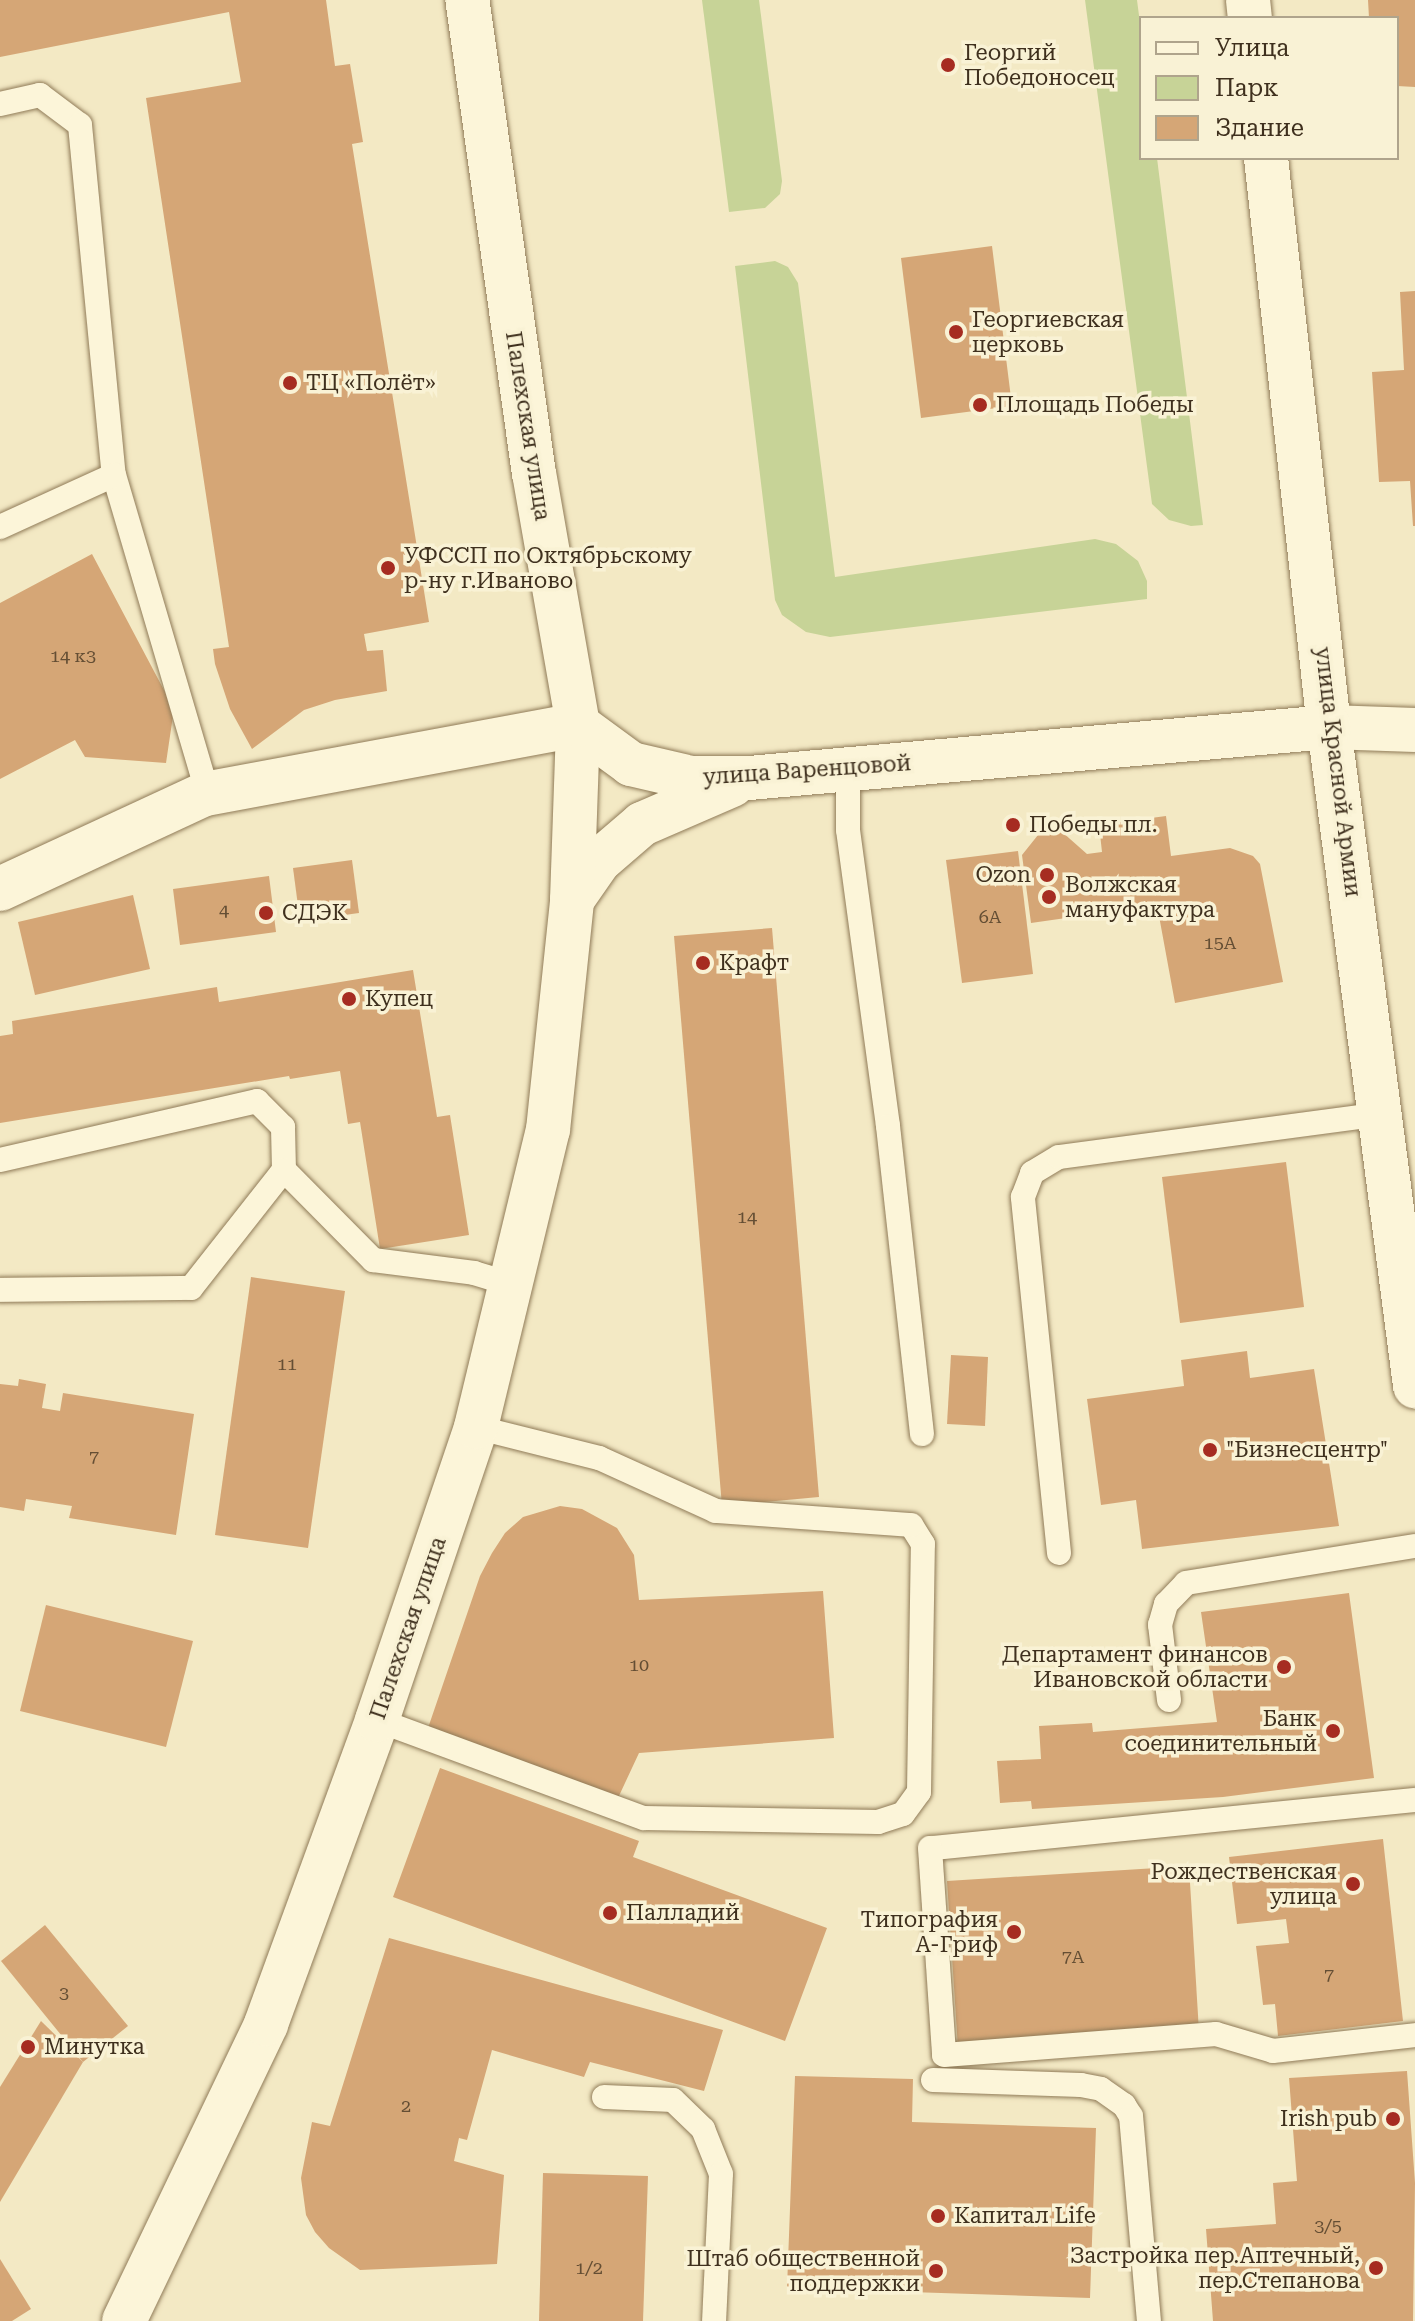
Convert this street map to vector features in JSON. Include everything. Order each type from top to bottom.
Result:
[{"type":"main road","name":"Палехская улица","points":[[124,2321],[266,2024],[377,1720],[476,1427],[548,1130],[572,900],[578,725],[534,474],[467,0]]},
{"type":"main road","name":"улица Красной Армии","points":[[1266,160],[1329,727],[1382,1114],[1415,1386]]},
{"type":"main road","name":"улица Варенцовой","points":[[578,725],[631,764],[691,778],[749,778],[1329,727],[1415,730]]},
{"type":"main road","points":[[0,889],[208,795],[578,725]]},
{"type":"main road","name":"Палехская улица","points":[[572,900],[599,861],[642,824],[749,778]]},
{"type":"lane","points":[[0,104],[40,95],[80,125],[114,475],[208,795]]},
{"type":"lane","points":[[0,527],[114,475]]},
{"type":"lane","points":[[848,769],[848,830],[888,1126],[922,1434]]},
{"type":"lane","points":[[0,1160],[257,1101],[283,1127],[284,1170],[191,1288],[0,1290]]},
{"type":"lane","points":[[1059,1553],[1023,1197],[1032,1173],[1059,1157],[1382,1114]]},
{"type":"lane","points":[[284,1170],[373,1260],[474,1273],[509,1284]]},
{"type":"lane","points":[[377,1720],[644,1818],[878,1822],[903,1814],[919,1792],[923,1544],[911,1525],[716,1511],[599,1458],[476,1427]]},
{"type":"lane","points":[[1169,1700],[1160,1625],[1166,1604],[1186,1583],[1415,1546]]},
{"type":"lane","points":[[1415,1800],[930,1848],[944,2055],[1216,2034],[1273,2051],[1415,2035]]},
{"type":"lane","points":[[933,2080],[1081,2085],[1101,2089],[1124,2105],[1131,2116],[1149,2321]]},
{"type":"lane","points":[[604,2097],[673,2100],[703,2129],[721,2174],[714,2321]]},
{"type":"green space","points":[[702,0],[759,0],[782,181],[780,194],[765,208],[729,212]]},
{"type":"green space","points":[[1085,0],[1137,0],[1139,160],[1157,160],[1203,525],[1191,526],[1169,520],[1152,504]]},
{"type":"green space","points":[[775,261],[788,267],[798,283],[835,577],[1095,539],[1116,544],[1138,561],[1147,581],[1147,599],[830,637],[806,632],[782,615],[775,600],[735,266]]},
{"type":"building","name":"ТЦ «Полёт»","points":[[0,0],[326,0],[335,66],[350,64],[363,142],[352,144],[429,622],[364,634],[367,651],[383,650],[387,691],[335,700],[304,710],[252,749],[230,709],[215,664],[213,649],[229,647],[146,98],[241,82],[229,12],[0,57]]},
{"type":"building","points":[[1368,0],[1415,0],[1415,87],[1399,86],[1399,16],[1369,16]]},
{"type":"building","name":"Георгиевская церковь","points":[[992,246],[1012,406],[921,418],[901,258]]},
{"type":"building","points":[[1415,291],[1413,526],[1410,481],[1379,482],[1372,372],[1404,370],[1400,292]]},
{"type":"building","points":[[92,554],[174,709],[166,763],[85,757],[75,740],[0,779],[0,603]]},
{"type":"building","points":[[1166,816],[1171,856],[1230,848],[1253,856],[1260,864],[1283,982],[1175,1003],[1157,905],[1031,923],[1022,855],[1038,835],[1061,831],[1087,854],[1102,852],[1099,825]]},
{"type":"building","points":[[1018,851],[1033,974],[962,983],[946,860]]},
{"type":"building","points":[[352,860],[359,913],[300,921],[293,868]]},
{"type":"building","points":[[269,876],[276,932],[180,945],[173,889]]},
{"type":"building","points":[[133,895],[150,969],[35,995],[18,922]]},
{"type":"building","points":[[772,928],[819,1497],[722,1506],[674,936]]},
{"type":"building","points":[[413,970],[437,1117],[450,1115],[469,1235],[380,1249],[360,1122],[348,1124],[340,1071],[290,1079],[289,1076],[0,1123],[0,1036],[13,1034],[12,1021],[217,987],[219,1002]]},
{"type":"building","points":[[1286,1162],[1304,1307],[1180,1323],[1162,1177]]},
{"type":"building","points":[[251,1277],[345,1291],[308,1548],[215,1535]]},
{"type":"building","name":"\"Бизнесцентр\"","points":[[1247,1351],[1250,1378],[1314,1369],[1339,1526],[1142,1549],[1136,1500],[1101,1505],[1087,1399],[1184,1386],[1181,1360]]},
{"type":"building","points":[[951,1355],[988,1357],[985,1426],[947,1424]]},
{"type":"building","points":[[19,1379],[46,1384],[42,1408],[60,1411],[63,1393],[194,1414],[176,1535],[69,1518],[72,1506],[26,1499],[24,1511],[0,1507],[0,1384],[18,1386]]},
{"type":"building","points":[[560,1506],[582,1509],[617,1528],[634,1555],[639,1600],[823,1591],[834,1738],[639,1753],[618,1798],[428,1728],[480,1576],[492,1553],[505,1533],[523,1517]]},
{"type":"building","name":"Департамент финансов Ивановской области","points":[[1349,1593],[1374,1778],[1223,1797],[1032,1809],[1031,1801],[1000,1803],[997,1761],[1041,1759],[1039,1726],[1092,1723],[1093,1732],[1217,1722],[1201,1612]]},
{"type":"building","points":[[46,1605],[193,1641],[166,1747],[20,1711]]},
{"type":"building","name":"Палладий","points":[[440,1768],[639,1841],[633,1857],[827,1928],[785,2041],[393,1897]]},
{"type":"building","points":[[1383,1839],[1403,2021],[1278,2036],[1275,2004],[1263,2005],[1256,1946],[1289,1943],[1286,1919],[1237,1924],[1229,1857]]},
{"type":"building","points":[[1189,1866],[1199,2032],[958,2048],[947,1881]]},
{"type":"building","points":[[45,1925],[128,2026],[83,2062],[1,1961]]},
{"type":"building","points":[[389,1938],[723,2030],[704,2091],[590,2062],[584,2077],[492,2050],[467,2140],[459,2138],[454,2161],[504,2175],[497,2264],[360,2270],[329,2248],[315,2232],[306,2215],[301,2178],[312,2122],[330,2126]]},
{"type":"building","points":[[41,2021],[83,2062],[0,2202],[0,2087]]},
{"type":"building","points":[[1407,2071],[1415,2183],[1413,2321],[1213,2321],[1206,2229],[1276,2224],[1273,2183],[1297,2181],[1289,2078]]},
{"type":"building","points":[[795,2076],[913,2079],[912,2122],[1096,2128],[1090,2298],[787,2288]]},
{"type":"building","points":[[543,2173],[648,2176],[643,2321],[539,2321]]},
{"type":"building","points":[[0,2259],[31,2309],[12,2321],[0,2321]]},
{"type":"place","name":"Георгий Победоносец","points":[[948,65]]},
{"type":"place","name":"Георгиевская церковь","points":[[956,332]]},
{"type":"place","name":"ТЦ «Полёт»","points":[[290,383]]},
{"type":"place","name":"Площадь Победы","points":[[980,405]]},
{"type":"place","name":"УФССП по Октябрьскому р-ну г.Иваново","points":[[388,568]]},
{"type":"place","name":"Победы пл.","points":[[1013,825]]},
{"type":"place","name":"Ozon","points":[[1047,875]]},
{"type":"place","name":"Волжская мануфактура","points":[[1049,897]]},
{"type":"place","name":"СДЭК","points":[[266,913]]},
{"type":"place","name":"Крафт","points":[[703,963]]},
{"type":"place","name":"Купец","points":[[349,999]]},
{"type":"place","name":"\"Бизнесцентр\"","points":[[1210,1450]]},
{"type":"place","name":"Департамент финансов Ивановской области","points":[[1284,1667]]},
{"type":"place","name":"Банк соединительный","points":[[1333,1731]]},
{"type":"place","name":"Рождественская улица","points":[[1353,1884]]},
{"type":"place","name":"Палладий","points":[[610,1913]]},
{"type":"place","name":"Типография А-Гриф","points":[[1014,1932]]},
{"type":"place","name":"Минутка","points":[[28,2047]]},
{"type":"place","name":"Irish pub","points":[[1393,2119]]},
{"type":"place","name":"Капитал Life","points":[[938,2216]]},
{"type":"place","name":"Застройка пер.Аптечный, пер.Степанова","points":[[1376,2268]]},
{"type":"place","name":"Штаб общественной поддержки","points":[[936,2271]]}]
